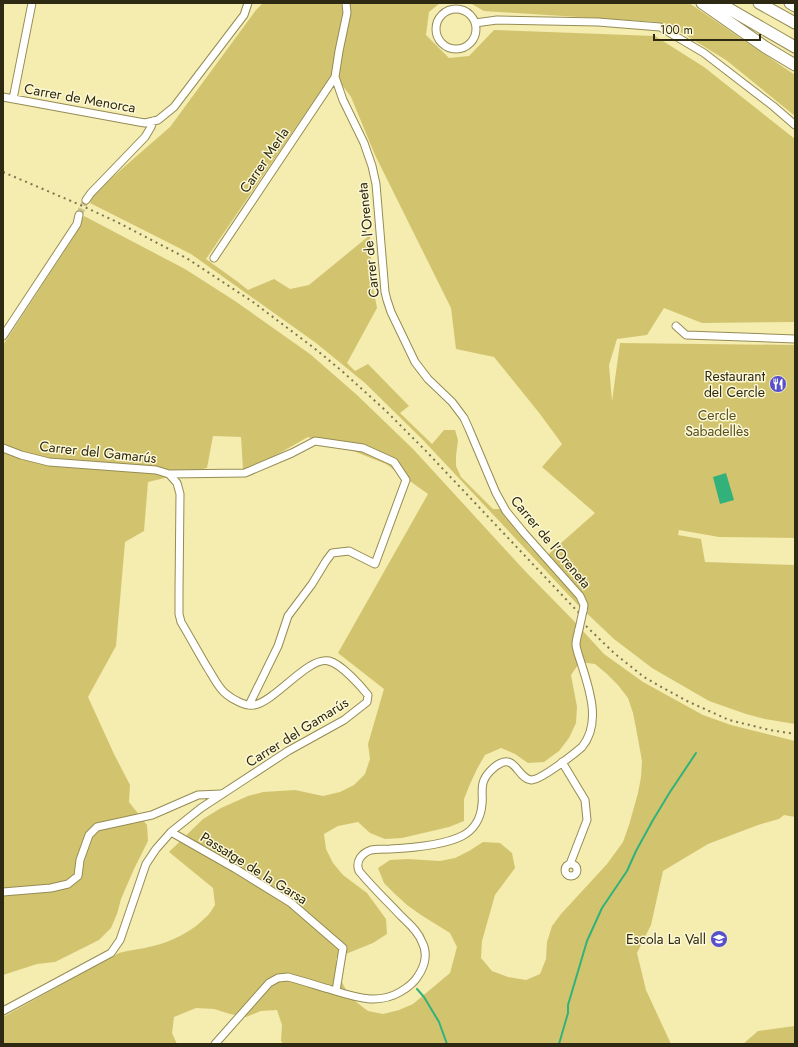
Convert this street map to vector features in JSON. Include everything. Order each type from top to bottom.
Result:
[{"type":"highway","points":[[702,3],[765,47],[795,65]]},
{"type":"highway","points":[[719,3],[795,47]]},
{"type":"highway","points":[[759,3],[795,23]]},
{"type":"highway","points":[[790,3],[795,6]]},
{"type":"street","points":[[13,99],[32,3]]},
{"type":"street","points":[[86,200],[90,193],[145,137],[153,122],[158,120],[174,107],[244,15],[248,3]]},
{"type":"street","name":"Carrer de l'Oreneta","points":[[346,3],[347,13],[335,77],[343,100],[364,143],[372,166],[376,184],[385,292],[389,306],[402,337],[420,370],[446,395],[464,418],[496,493],[506,511],[580,596],[584,605],[576,644],[590,692],[592,720],[589,734],[585,743],[579,750],[562,762]]},
{"type":"street","points":[[457,8],[466,11],[471,15],[475,23],[476,30],[474,37],[469,44],[462,48],[454,49],[447,47],[440,42],[436,35],[438,20],[442,13],[452,9],[457,8]]},
{"type":"street","points":[[475,23],[497,20],[598,22],[660,27],[704,53],[773,106],[795,125]]},
{"type":"street","name":"Carrer Merla","points":[[214,258],[335,77]]},
{"type":"street","name":"Carrer de Menorca","points":[[3,97],[139,122],[153,122]]},
{"type":"street","points":[[3,336],[77,224],[80,215]]},
{"type":"street","points":[[676,326],[686,335],[795,339]]},
{"type":"street","points":[[169,474],[245,473],[292,453],[315,441],[363,448],[394,462],[406,480],[375,564],[349,551],[332,553],[326,560],[312,584],[288,616],[278,646],[249,705]]},
{"type":"street","name":"Carrer del Gamarús","points":[[3,448],[21,455],[49,462],[156,470],[169,474],[177,483],[180,494],[179,614],[181,622],[216,683],[225,694],[239,703],[253,706],[266,700],[314,663],[327,661],[337,664],[362,687],[368,695],[366,702],[344,720],[288,751],[201,808],[171,832],[156,849],[146,864],[120,940],[110,953],[3,1011]]},
{"type":"street","points":[[215,1044],[269,983],[278,978],[288,977],[373,1000],[388,998],[402,991],[414,982],[419,975],[426,952],[418,934],[359,871],[357,865],[362,856],[372,850],[409,848],[446,841],[467,833],[473,828],[479,817],[485,778],[501,763],[511,763],[524,776],[532,780],[540,777],[562,762],[585,800],[587,820],[570,864]]},
{"type":"street","points":[[3,892],[51,888],[68,884],[78,876],[80,860],[89,835],[97,827],[152,815],[198,796],[223,794]]},
{"type":"street","name":"Passatge de la Garsa","points":[[171,832],[236,869],[290,903],[343,948],[336,991]]},
{"type":"green space","name":"Cercle Sabadellès","points":[[263,3],[440,3],[429,12],[426,35],[449,58],[469,56],[494,30],[655,36],[704,67],[795,139],[795,322],[702,323],[664,308],[647,335],[617,339],[609,365],[612,401],[620,343],[795,345],[795,538],[719,537],[679,530],[678,535],[701,539],[705,562],[795,565],[795,724],[746,714],[709,701],[652,668],[614,639],[578,605],[423,440],[365,383],[316,343],[191,254],[90,203],[93,195],[100,188],[170,127],[256,10]],"holes":[[[333,73],[351,97],[375,155],[451,308],[456,349],[494,357],[562,444],[542,467],[595,513],[543,559],[529,546],[500,509],[493,509],[461,477],[456,466],[458,440],[455,430],[444,430],[432,444],[400,413],[409,406],[368,364],[355,371],[347,363],[377,308],[372,282],[370,235],[309,285],[290,289],[274,279],[248,290],[206,259]]]},
{"type":"green space","points":[[470,3],[689,3],[795,75],[795,116],[726,60],[682,33],[657,22],[484,11]]},
{"type":"green space","points":[[84,216],[185,269],[235,301],[310,354],[357,395],[413,449],[525,571],[604,654],[643,682],[703,715],[731,725],[795,741],[795,817],[784,815],[779,819],[758,825],[708,844],[663,871],[651,925],[637,953],[646,990],[671,1044],[283,1044],[281,1041],[282,1025],[277,1010],[261,1011],[246,1017],[214,1009],[196,1008],[174,1017],[172,1033],[177,1044],[3,1044],[3,1017],[119,953],[149,947],[174,939],[195,927],[209,914],[215,905],[213,888],[169,852],[203,819],[221,808],[248,796],[263,792],[295,790],[323,796],[340,792],[354,785],[365,774],[370,759],[368,744],[384,689],[338,653],[428,494],[386,464],[356,452],[308,437],[245,473],[243,470],[241,437],[213,436],[207,468],[148,482],[144,531],[125,542],[116,646],[88,697],[130,785],[129,802],[147,825],[148,841],[121,899],[111,928],[99,940],[55,962],[37,964],[3,975],[3,345],[75,235]],"holes":[[[580,662],[595,664],[618,685],[628,698],[633,713],[642,761],[641,777],[638,793],[623,842],[607,864],[561,914],[552,926],[547,942],[546,959],[540,974],[526,980],[508,977],[492,971],[481,958],[482,941],[495,895],[515,868],[512,853],[500,843],[483,842],[455,858],[440,861],[408,859],[390,860],[378,868],[384,883],[407,905],[450,933],[457,947],[450,973],[413,1004],[399,1010],[383,1014],[368,1011],[355,1001],[345,988],[338,974],[336,958],[373,943],[387,934],[386,919],[367,893],[343,875],[333,863],[326,849],[324,834],[338,826],[358,822],[370,833],[385,839],[402,838],[449,827],[464,821],[464,799],[485,755],[501,748],[515,754],[528,763],[544,762],[559,751],[569,738],[576,723],[577,707],[571,675]]]},
{"type":"green space","points":[[795,1026],[795,1044],[743,1044],[758,1031]]},
{"type":"shaded area","points":[[726,473],[734,500],[720,504],[713,477]]},
{"type":"waterway","points":[[559,1044],[568,1013],[568,1005],[587,941],[602,908],[627,871],[653,820],[696,753]]},
{"type":"waterway","points":[[417,989],[424,997],[439,1022],[447,1044]]},
{"type":"tunnel","points":[[79,215],[86,200]]},
{"type":"railway","points":[[3,172],[117,222],[188,259],[253,302],[314,348],[385,410],[425,450],[579,613]]},
{"type":"railway","points":[[586,626],[614,653],[644,677],[687,701],[729,720],[770,730],[795,734]]},
{"type":"place","name":"Restaurant del Cercle","points":[[778,384]]},
{"type":"place","name":"Escola La Vall","points":[[719,939]]}]
